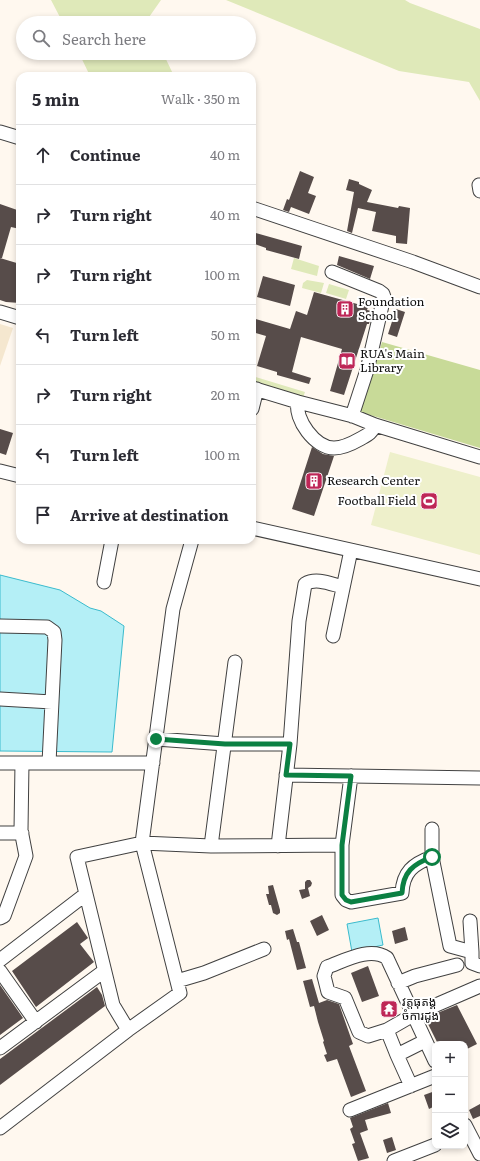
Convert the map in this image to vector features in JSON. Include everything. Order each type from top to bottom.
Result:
[{"type":"street","points":[[0,132],[16,137]]},
{"type":"street","points":[[256,209],[413,262],[480,287]]},
{"type":"street","points":[[332,272],[379,291],[384,297],[367,370],[352,416]]},
{"type":"street","points":[[0,312],[16,317]]},
{"type":"street","points":[[256,388],[298,402],[352,416],[480,457]]},
{"type":"street","points":[[298,402],[297,410],[309,434],[319,443],[333,448],[357,441],[371,432],[375,424]]},
{"type":"street","points":[[0,471],[16,475]]},
{"type":"street","points":[[256,529],[480,579]]},
{"type":"street","points":[[104,582],[111,544]]},
{"type":"street","points":[[0,1128],[128,1030],[180,993],[142,843],[173,609],[191,544]]},
{"type":"street","points":[[333,636],[351,550]]},
{"type":"street","points":[[278,846],[290,744],[299,621],[305,584],[310,581],[321,581],[343,587]]},
{"type":"street","points":[[0,626],[48,627],[54,632],[56,640],[49,763]]},
{"type":"street","points":[[211,846],[235,662]]},
{"type":"street","points":[[0,700],[52,702]]},
{"type":"street","points":[[156,739],[225,744],[290,744]]},
{"type":"street","points":[[0,763],[153,763]]},
{"type":"street","points":[[0,918],[4,916],[5,899],[26,856],[22,833],[22,763]]},
{"type":"street","points":[[286,775],[480,778]]},
{"type":"street","points":[[351,776],[342,845],[342,895],[346,900],[351,902],[402,893],[404,878],[410,870],[419,862],[432,857]]},
{"type":"street","points":[[432,829],[432,857],[450,946],[472,952]]},
{"type":"street","points":[[0,833],[22,833]]},
{"type":"street","points":[[128,1030],[113,1005],[77,857],[142,843],[211,846],[342,845]]},
{"type":"street","points":[[0,960],[86,894]]},
{"type":"street","points":[[470,921],[472,963],[480,966]]},
{"type":"street","points":[[177,981],[204,973],[264,949]]},
{"type":"street","points":[[432,1054],[426,1041],[413,1015],[398,983],[387,958],[381,954],[365,954],[327,968],[324,976],[328,992],[344,998],[359,1032],[368,1036],[387,1030],[413,1015],[480,986]]},
{"type":"street","points":[[398,983],[457,965]]},
{"type":"street","points":[[0,971],[36,1022]]},
{"type":"street","points":[[0,1048],[104,971]]},
{"type":"street","points":[[387,1030],[411,1086]]},
{"type":"street","points":[[397,1055],[426,1041]]},
{"type":"street","points":[[350,1110],[433,1077]]},
{"type":"street","points":[[468,1133],[480,1154]]},
{"type":"street","points":[[394,1161],[432,1145]]},
{"type":"shaded area","points":[[0,324],[13,328],[0,366]]},
{"type":"green space","points":[[51,0],[161,0],[150,16],[59,16]]},
{"type":"green space","points":[[226,0],[405,0],[480,29],[480,101],[469,82],[399,71]]},
{"type":"green space","points":[[82,60],[166,60],[172,72],[88,72]]},
{"type":"green space","points":[[294,258],[319,266],[317,276],[291,269]]},
{"type":"green space","points":[[307,280],[324,283],[321,293],[302,288],[303,283]]},
{"type":"green space","points":[[329,284],[349,290],[346,299],[326,293]]},
{"type":"green space","points":[[382,342],[480,370],[480,448],[360,412]]},
{"type":"green space","points":[[256,377],[305,392],[303,398],[256,384]]},
{"type":"green space","name":"Football Field","points":[[390,452],[480,477],[480,555],[371,525]]},
{"type":"water","points":[[0,575],[60,590],[90,608],[101,611],[124,626],[112,752],[0,751]]},
{"type":"water","points":[[378,918],[383,945],[352,952],[347,924]]},
{"type":"building","points":[[300,171],[314,177],[308,193],[316,196],[309,214],[291,207],[289,212],[283,210],[287,199],[289,200]]},
{"type":"building","points":[[349,179],[359,182],[359,184],[372,190],[367,202],[398,208],[399,206],[410,208],[407,244],[396,243],[396,236],[372,231],[376,212],[358,208],[352,233],[347,231],[354,192],[346,190]]},
{"type":"building","points":[[0,204],[16,210],[16,228],[11,227],[2,258],[0,258]]},
{"type":"building","points":[[256,233],[302,246],[299,259],[266,250],[266,248],[256,244]]},
{"type":"building","points":[[339,256],[374,266],[370,279],[337,265]]},
{"type":"building","points":[[0,258],[16,263],[16,303],[0,300]]},
{"type":"building","points":[[263,276],[295,285],[290,306],[257,297]]},
{"type":"building","points":[[314,292],[368,307],[367,310],[372,311],[369,324],[367,324],[344,395],[330,391],[342,349],[301,337],[292,372],[311,378],[309,384],[277,375],[277,372],[257,366],[266,336],[256,333],[256,319],[290,329],[296,311],[307,315]]},
{"type":"building","name":"Foundation School","points":[[396,309],[405,312],[397,337],[388,334]]},
{"type":"building","points":[[0,429],[13,433],[6,455],[0,453]]},
{"type":"building","name":"Research Center","points":[[312,447],[323,454],[334,456],[314,516],[292,509]]},
{"type":"building","points":[[310,880],[312,883],[308,888],[310,896],[302,899],[299,890],[305,889],[305,882]]},
{"type":"building","points":[[273,885],[280,910],[280,913],[277,915],[273,913],[266,894],[269,894],[268,886]]},
{"type":"building","points":[[322,915],[329,930],[317,936],[310,921]]},
{"type":"building","points":[[77,922],[88,938],[80,944],[94,962],[36,1007],[12,971]]},
{"type":"building","points":[[405,927],[408,940],[395,944],[392,931]]},
{"type":"building","points":[[293,929],[297,942],[299,942],[306,968],[297,970],[289,939],[287,940],[285,931]]},
{"type":"building","points":[[368,966],[379,996],[362,1002],[351,973]]},
{"type":"building","points":[[312,979],[319,1003],[327,1000],[339,1004],[353,1044],[349,1046],[366,1091],[351,1097],[337,1059],[327,1062],[324,1055],[327,1054],[324,1041],[314,1006],[310,1007],[303,981]]},
{"type":"building","points":[[0,985],[23,1018],[0,1035]]},
{"type":"building","points":[[97,987],[102,995],[105,1006],[0,1085],[0,1059]]},
{"type":"building","points":[[457,1005],[477,1044],[468,1048],[468,1041],[436,1041],[425,1018]]},
{"type":"building","points":[[432,1092],[432,1108],[429,1109],[424,1095]]},
{"type":"building","points":[[388,1103],[391,1113],[365,1120],[368,1130],[360,1133],[369,1158],[358,1161],[352,1144],[355,1143],[350,1129],[353,1127],[350,1118]]},
{"type":"building","points":[[480,1104],[480,1116],[473,1119],[469,1110]]},
{"type":"building","points":[[392,1137],[396,1150],[387,1153],[383,1140]]},
{"type":"place","name":"Foundation School","points":[[345,309]]},
{"type":"place","name":"RUA's Main Library","points":[[347,361]]},
{"type":"place","name":"Research Center","points":[[314,481]]},
{"type":"place","name":"Football Field","points":[[429,501]]},
{"type":"place","name":"វត្តធុតង្គ ចំការដូង","points":[[389,1009]]},
{"type":"route","points":[[156,739],[225,744],[290,744],[286,775],[351,776],[342,845],[342,895],[346,900],[351,902],[402,893],[404,878],[410,870],[419,862],[432,857]]}]
